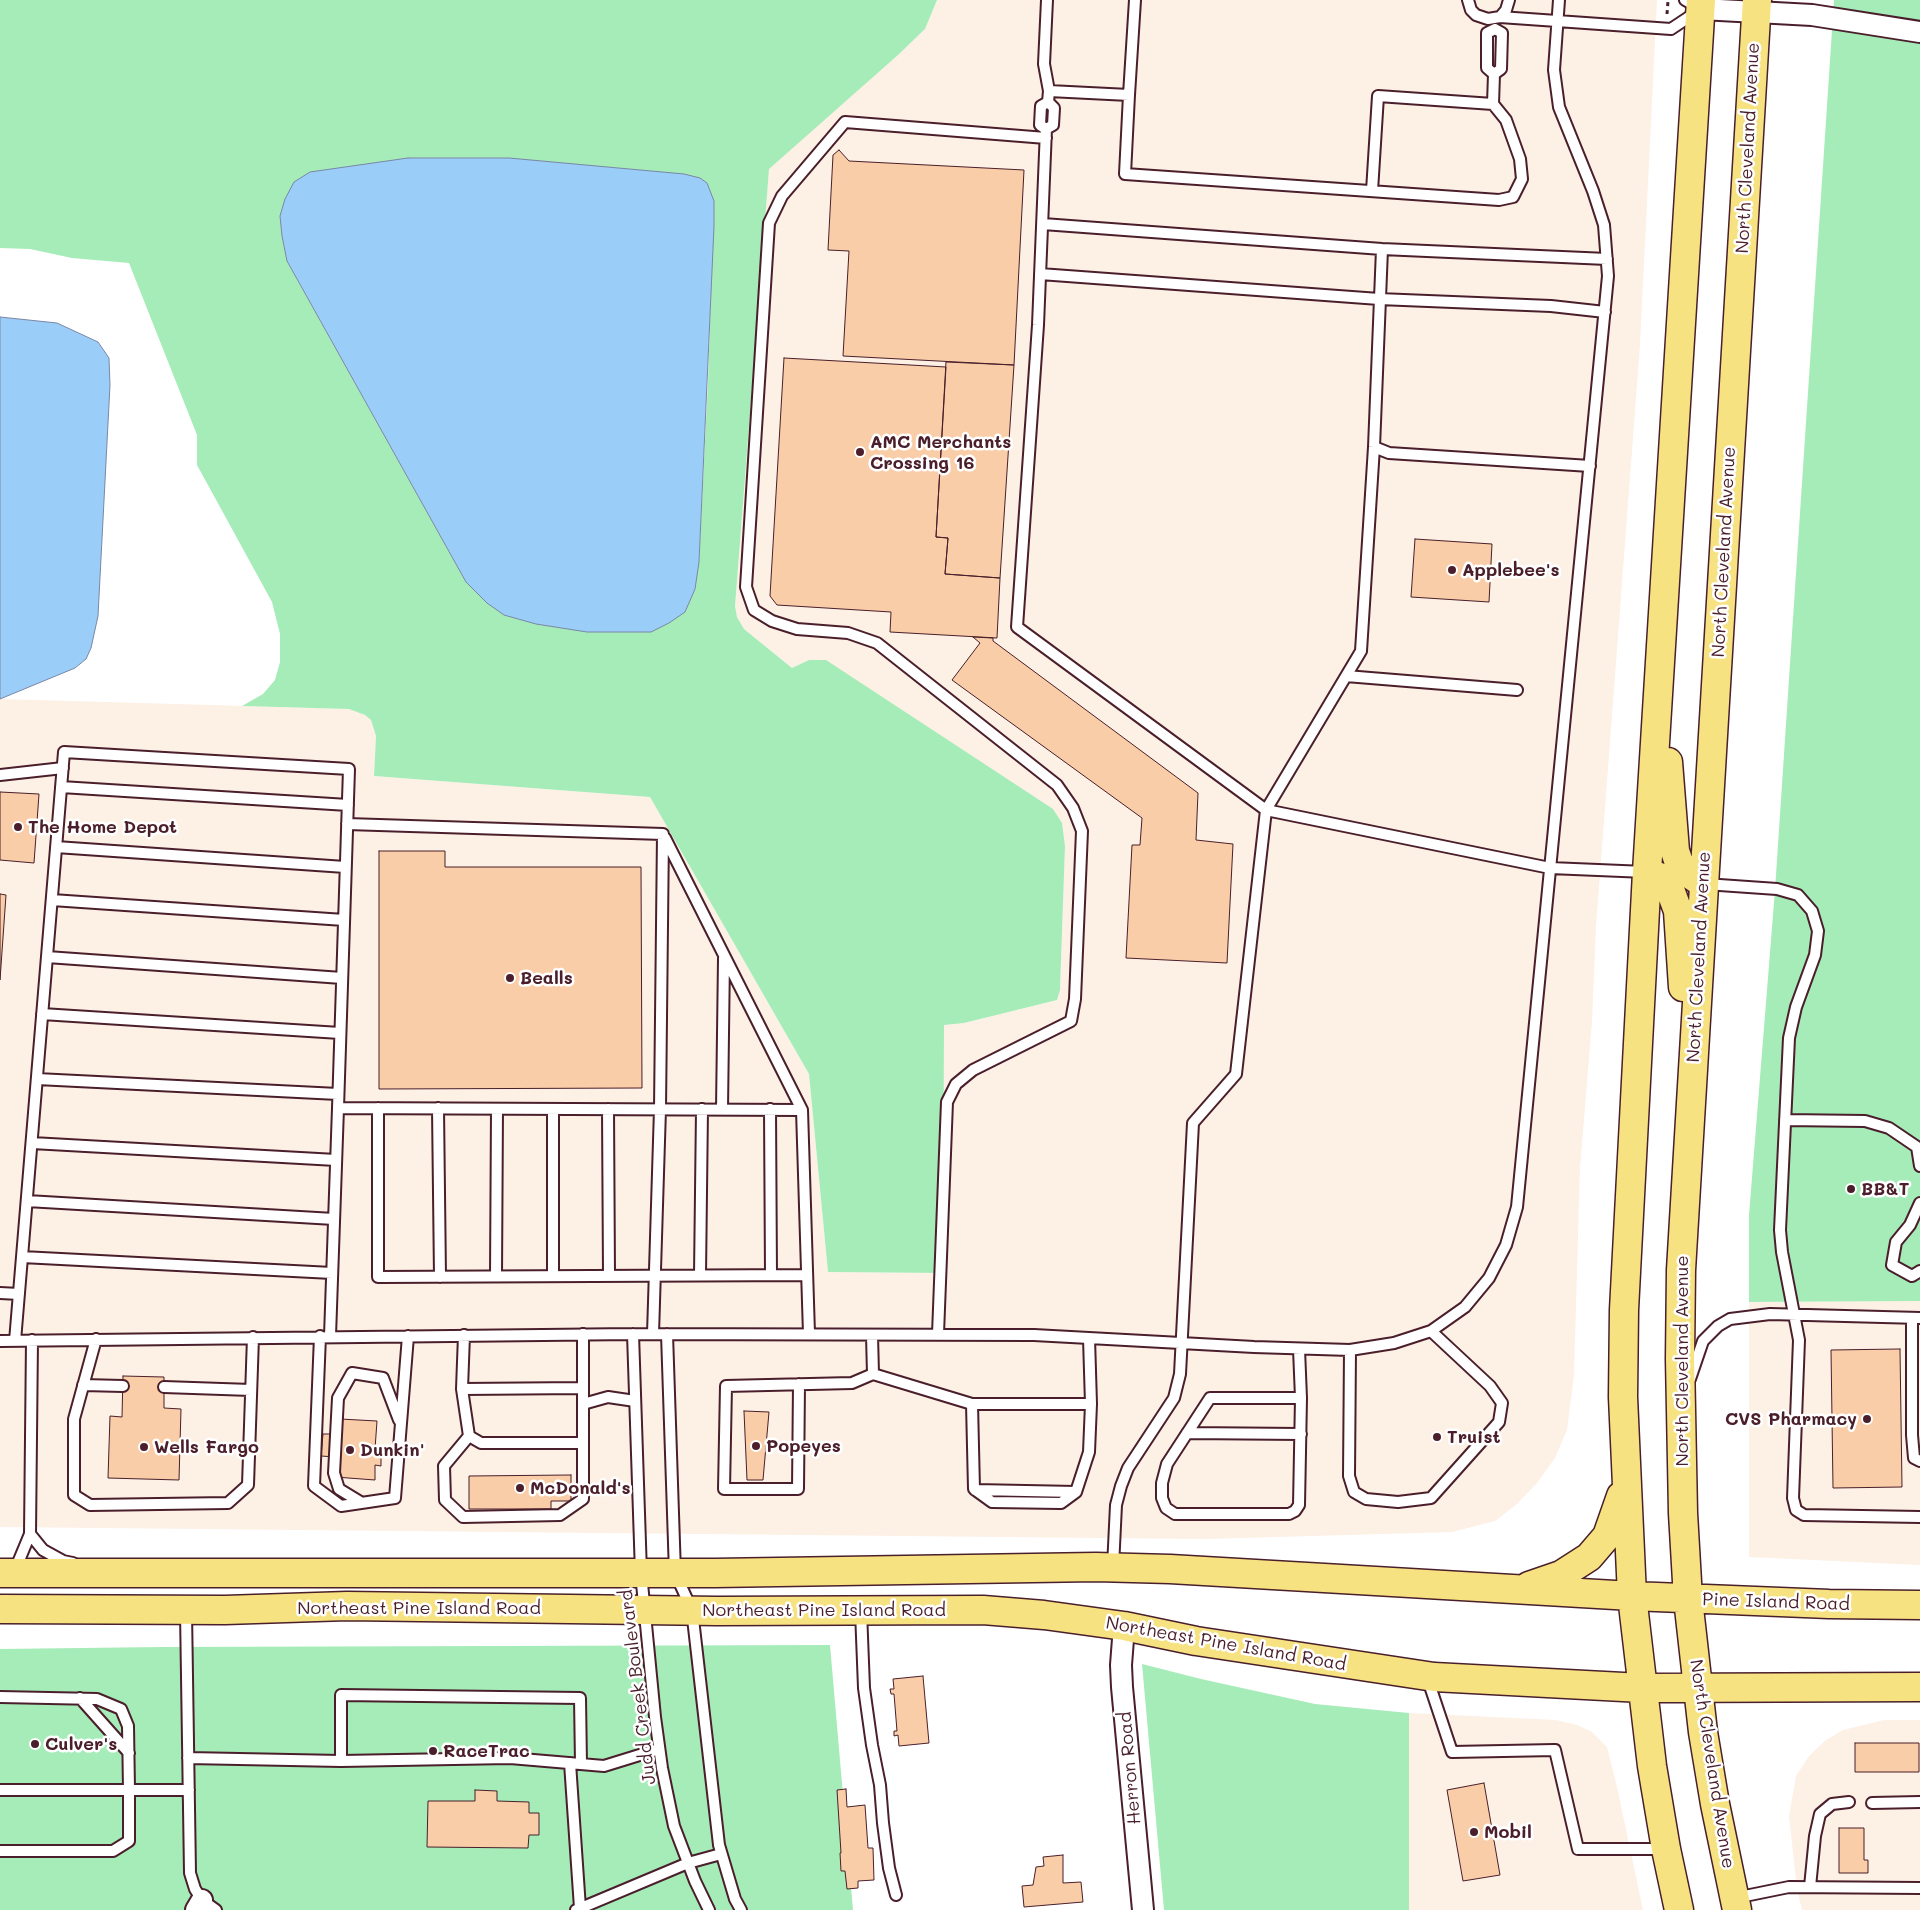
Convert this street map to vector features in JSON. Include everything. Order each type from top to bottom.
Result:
[{"type":"main road","points":[[1679,1910],[1666,1849],[1652,1766],[1642,1688],[1632,1596],[1623,1397],[1624,1310],[1696,3]]},
{"type":"main road","name":"North Cleveland Avenue","points":[[1735,1904],[1715,1804],[1698,1688],[1688,1599],[1680,1408],[1681,1270],[1756,6]]},
{"type":"main road","points":[[1660,664],[1675,851],[1679,863],[1687,872],[1704,884]]},
{"type":"main road","points":[[1647,872],[1659,877],[1671,892],[1678,911],[1690,1114]]},
{"type":"main road","points":[[1518,1590],[1560,1575],[1589,1557],[1607,1536],[1626,1483]]},
{"type":"main road","name":"Northeast Pine Island Road","points":[[4,1578],[115,1574],[675,1573],[1113,1568],[1170,1569],[1632,1596]]},
{"type":"main road","name":"Pine Island Road","points":[[1632,1596],[1829,1604],[1920,1605]]},
{"type":"main road","name":"Northeast Pine Island Road","points":[[0,1609],[186,1610],[347,1606],[645,1610],[983,1610],[1124,1626],[1196,1641],[1427,1676],[1642,1688]]},
{"type":"main road","points":[[1642,1688],[1920,1687]]},
{"type":"street","points":[[1696,3],[1756,6],[1892,26],[1920,32]]},
{"type":"street","name":"Herron Road","points":[[1124,1626],[1121,1665],[1122,1688],[1143,1910]]},
{"type":"lane","points":[[1047,0],[1044,64],[1049,91],[1048,102],[1041,106],[1040,124],[1046,134],[1043,224],[1038,325],[1017,627],[1266,810],[1550,868],[1647,872]]},
{"type":"lane","points":[[1135,0],[1125,174],[1499,200],[1513,197],[1522,180],[1520,159],[1506,120],[1493,104],[1494,74],[1500,69],[1502,34],[1495,29]]},
{"type":"lane","points":[[1468,0],[1471,10],[1482,18],[1498,17],[1670,29],[1696,3]]},
{"type":"lane","points":[[1495,29],[1498,17],[1506,10],[1509,0]]},
{"type":"lane","points":[[0,1341],[583,1334],[938,1334],[1034,1335],[1350,1350],[1394,1342],[1432,1331],[1465,1307],[1489,1278],[1506,1245],[1517,1206],[1608,276],[1604,225],[1593,191],[1559,107],[1554,70],[1558,0]]},
{"type":"lane","points":[[1494,74],[1487,68],[1487,51],[1488,32],[1495,29]]},
{"type":"lane","points":[[1049,91],[1129,96]]},
{"type":"lane","points":[[1372,191],[1378,96],[1493,104]]},
{"type":"lane","points":[[938,1334],[947,1102],[956,1084],[973,1070],[1071,1022],[1075,999],[1082,831],[1072,808],[1057,785],[877,643],[848,633],[797,629],[772,621],[754,610],[746,587],[769,223],[782,196],[845,122],[1046,134]]},
{"type":"lane","points":[[1043,224],[1382,249],[1607,259]]},
{"type":"lane","points":[[1113,1568],[1116,1505],[1121,1486],[1128,1468],[1174,1398],[1180,1374],[1193,1123],[1236,1074],[1266,810],[1361,651],[1374,447],[1382,249]]},
{"type":"lane","points":[[1040,274],[1379,299],[1551,306],[1605,312]]},
{"type":"lane","points":[[1374,447],[1389,453],[1590,466]]},
{"type":"lane","points":[[1346,676],[1517,690]]},
{"type":"lane","points":[[15,1341],[64,752],[349,769],[332,1273],[325,1336],[314,1486],[341,1506],[395,1498],[408,1336]]},
{"type":"lane","points":[[0,775],[63,768]]},
{"type":"lane","points":[[61,787],[348,805]]},
{"type":"lane","points":[[347,824],[663,834]]},
{"type":"lane","points":[[663,834],[802,1110],[809,1334]]},
{"type":"lane","points":[[653,1334],[660,1109],[663,834]]},
{"type":"lane","points":[[56,847],[346,867]]},
{"type":"lane","points":[[1704,884],[1777,889],[1798,895],[1812,911],[1818,931],[1815,955],[1796,1007],[1790,1038],[1780,1230],[1782,1252],[1799,1340],[1793,1498],[1796,1510],[1804,1515],[1920,1517]]},
{"type":"lane","points":[[52,900],[344,920]]},
{"type":"lane","points":[[722,1109],[724,955]]},
{"type":"lane","points":[[47,957],[342,978]]},
{"type":"lane","points":[[42,1014],[340,1033]]},
{"type":"lane","points":[[37,1079],[338,1094]]},
{"type":"lane","points":[[338,1108],[802,1110]]},
{"type":"lane","points":[[378,1108],[378,1277],[807,1275]]},
{"type":"lane","points":[[438,1108],[440,1277]]},
{"type":"lane","points":[[496,1276],[497,1109]]},
{"type":"lane","points":[[554,1109],[554,1276]]},
{"type":"lane","points":[[608,1109],[609,1275]]},
{"type":"lane","points":[[700,1275],[702,1109]]},
{"type":"lane","points":[[770,1109],[770,1275]]},
{"type":"lane","points":[[1785,1120],[1865,1121],[1889,1128],[1917,1147],[1920,1166]]},
{"type":"lane","points":[[32,1143],[336,1160]]},
{"type":"lane","points":[[27,1201],[334,1220]]},
{"type":"lane","points":[[1920,1203],[1910,1225],[1896,1242],[1892,1265],[1912,1276],[1920,1271]]},
{"type":"lane","points":[[22,1257],[332,1273]]},
{"type":"lane","points":[[0,1293],[19,1294]]},
{"type":"lane","points":[[1680,1408],[1703,1341],[1718,1326],[1730,1319],[1770,1314],[1916,1318],[1912,1435],[1914,1458],[1920,1461]]},
{"type":"lane","points":[[1350,1350],[1349,1476],[1354,1492],[1366,1500],[1398,1502],[1431,1498],[1499,1422],[1502,1403],[1490,1386],[1432,1331]]},
{"type":"lane","points":[[464,1335],[462,1389],[469,1436],[444,1466],[445,1500],[463,1517],[560,1515],[583,1499],[583,1334]]},
{"type":"lane","name":"Judd Creek Boulevard","points":[[633,1334],[641,1573],[659,1750],[674,1826],[688,1864],[709,1910]]},
{"type":"lane","points":[[667,1334],[675,1573],[692,1610],[719,1845],[735,1899],[741,1910]]},
{"type":"lane","points":[[872,1335],[873,1374]]},
{"type":"lane","points":[[96,1339],[74,1419],[74,1495],[90,1505],[228,1503],[248,1485],[253,1337]]},
{"type":"lane","points":[[972,1404],[974,1490],[992,1502],[1061,1503],[1076,1492],[1089,1452],[1089,1338]]},
{"type":"lane","points":[[4,1578],[30,1534],[32,1340]]},
{"type":"lane","points":[[1300,1349],[1301,1398],[1301,1434],[1299,1505],[1295,1512],[1289,1514],[1175,1514],[1166,1508],[1162,1498],[1162,1483],[1166,1464],[1210,1398],[1301,1398]]},
{"type":"lane","points":[[362,1503],[339,1489],[334,1473],[338,1398],[352,1372],[383,1378],[401,1423]]},
{"type":"lane","points":[[799,1384],[798,1489],[724,1488],[726,1386],[799,1384],[852,1383],[873,1374],[972,1404],[1090,1404]]},
{"type":"lane","points":[[83,1385],[123,1386]]},
{"type":"lane","points":[[164,1387],[251,1390]]},
{"type":"lane","points":[[462,1389],[583,1388]]},
{"type":"lane","points":[[583,1404],[608,1397],[635,1401]]},
{"type":"lane","points":[[1187,1433],[1301,1434]]},
{"type":"lane","points":[[469,1436],[481,1443],[583,1443]]},
{"type":"lane","points":[[30,1534],[43,1550],[64,1561],[115,1574]]},
{"type":"lane","points":[[186,1610],[190,1873],[195,1889],[205,1907]]},
{"type":"lane","points":[[861,1611],[864,1688],[880,1785],[882,1823],[889,1868],[896,1895]]},
{"type":"lane","points":[[1427,1676],[1452,1752],[1555,1750],[1578,1849],[1666,1849]]},
{"type":"lane","points":[[340,1761],[341,1695],[391,1695],[580,1698],[581,1764]]},
{"type":"lane","points":[[0,1697],[96,1699],[121,1709],[128,1726],[129,1753],[129,1840],[113,1851],[0,1851]]},
{"type":"lane","points":[[80,1698],[129,1753]]},
{"type":"lane","points":[[188,1758],[340,1761],[510,1758],[604,1766],[659,1750]]},
{"type":"lane","points":[[570,1763],[578,1909],[688,1864],[722,1854]]},
{"type":"lane","points":[[0,1790],[188,1790]]},
{"type":"lane","points":[[1810,1887],[1815,1836],[1820,1814],[1832,1804],[1849,1802]]},
{"type":"lane","points":[[1872,1803],[1920,1802]]},
{"type":"lane","points":[[1735,1904],[1789,1887],[1920,1888]]},
{"type":"path","points":[[1667,14],[1668,2]]},
{"type":"shaded area","points":[[937,0],[1657,0],[1640,345],[1596,927],[1592,1022],[1580,1168],[1574,1375],[1567,1430],[1555,1458],[1537,1483],[1517,1504],[1495,1521],[1452,1532],[1205,1539],[0,1527],[0,699],[350,709],[365,715],[371,720],[376,736],[374,776],[650,797],[809,1074],[828,1272],[943,1273],[944,1025],[964,1023],[1057,1000],[1060,990],[1065,846],[1062,824],[809,660],[792,668],[744,629],[737,617],[735,606],[769,168],[925,29]]},
{"type":"shaded area","points":[[1920,1301],[1920,1565],[1749,1557],[1749,1302]]},
{"type":"shaded area","points":[[1409,1713],[1556,1720],[1577,1725],[1592,1732],[1607,1747],[1643,1910],[1409,1910]]},
{"type":"shaded area","points":[[1884,1720],[1920,1720],[1920,1910],[1802,1910],[1797,1889],[1789,1816],[1796,1776],[1809,1756],[1826,1740],[1843,1730]]},
{"type":"green space","points":[[0,0],[937,0],[925,29],[769,169],[735,606],[737,617],[744,629],[792,668],[809,660],[826,660],[1053,809],[1062,823],[1065,846],[1060,990],[1057,1000],[964,1023],[944,1025],[943,1273],[828,1272],[809,1074],[650,797],[374,776],[376,736],[371,720],[365,715],[349,709],[242,706],[263,694],[275,680],[280,662],[280,634],[272,602],[197,465],[197,435],[129,263],[72,258],[30,249],[0,248]],"holes":[[[408,158],[509,158],[714,201],[699,562],[487,603],[466,582],[287,261],[280,216]]]},
{"type":"green space","points":[[1834,0],[1920,0],[1920,1301],[1749,1302],[1749,1215],[1775,890]]},
{"type":"green space","points":[[830,1645],[853,1910],[0,1910],[0,1649]]},
{"type":"green space","points":[[1142,1664],[1315,1704],[1409,1713],[1409,1910],[1164,1910]]},
{"type":"water","points":[[408,158],[509,158],[684,174],[700,178],[707,183],[714,201],[714,226],[699,562],[695,589],[685,612],[669,623],[651,632],[587,632],[536,624],[504,615],[487,603],[466,582],[287,261],[282,236],[280,216],[285,199],[294,182],[310,172]]},
{"type":"water","points":[[0,317],[57,323],[98,342],[109,358],[110,385],[98,616],[91,648],[86,659],[75,668],[0,699]]},
{"type":"building","points":[[839,150],[849,161],[1024,170],[1014,365],[843,356],[849,251],[828,250],[833,155]]},
{"type":"building","name":"AMC Merchants Crossing 16","points":[[784,358],[946,367],[936,537],[948,538],[945,574],[1000,578],[997,638],[890,632],[891,612],[777,605],[770,596]]},
{"type":"building","points":[[946,362],[1014,365],[1000,578],[945,574],[948,538],[936,537]]},
{"type":"building","name":"Applebee's","points":[[1415,539],[1492,544],[1489,602],[1411,597]]},
{"type":"building","points":[[973,637],[993,638],[993,641],[1198,793],[1196,840],[1233,844],[1227,963],[1126,958],[1132,845],[1140,845],[1142,818],[952,680],[980,643]]},
{"type":"building","name":"The Home Depot","points":[[0,792],[39,794],[34,863],[0,860]]},
{"type":"building","name":"Bealls","points":[[379,851],[445,851],[445,867],[641,867],[642,1088],[379,1089]]},
{"type":"building","points":[[0,894],[6,895],[0,980]]},
{"type":"building","name":"CVS Pharmacy","points":[[1900,1349],[1902,1487],[1833,1488],[1831,1350]]},
{"type":"building","name":"Wells Fargo","points":[[123,1376],[164,1377],[164,1408],[181,1409],[179,1480],[108,1478],[110,1416],[122,1417]]},
{"type":"building","name":"Popeyes","points":[[744,1411],[769,1412],[763,1480],[747,1480]]},
{"type":"building","name":"Dunkin'","points":[[340,1419],[377,1421],[375,1449],[381,1451],[381,1466],[375,1465],[375,1480],[335,1477],[335,1457],[321,1456],[323,1434],[339,1434]]},
{"type":"building","name":"McDonald's","points":[[571,1475],[571,1501],[551,1501],[551,1509],[469,1509],[469,1476]]},
{"type":"building","points":[[923,1676],[929,1743],[899,1746],[898,1735],[894,1736],[894,1731],[897,1731],[894,1694],[891,1694],[890,1689],[894,1689],[893,1679]]},
{"type":"building","points":[[1855,1743],[1919,1743],[1919,1772],[1855,1772]]},
{"type":"building","name":"Mobil","points":[[1484,1783],[1500,1875],[1463,1881],[1447,1790]]},
{"type":"building","points":[[846,1789],[847,1807],[865,1805],[868,1848],[873,1848],[874,1880],[858,1881],[858,1888],[847,1889],[845,1871],[841,1871],[837,1790]]},
{"type":"building","points":[[475,1790],[497,1791],[497,1801],[529,1802],[529,1813],[539,1813],[539,1835],[529,1835],[528,1848],[427,1847],[428,1801],[475,1801]]},
{"type":"building","points":[[1839,1828],[1864,1828],[1864,1860],[1868,1860],[1868,1873],[1839,1873]]},
{"type":"building","points":[[1063,1855],[1063,1883],[1081,1882],[1083,1902],[1024,1907],[1022,1886],[1033,1885],[1036,1867],[1044,1866],[1043,1857]]},
{"type":"place","name":"AMC Merchants Crossing 16","points":[[860,452]]},
{"type":"place","name":"Applebee's","points":[[1452,570]]},
{"type":"place","name":"The Home Depot","points":[[18,827]]},
{"type":"place","name":"Bealls","points":[[510,978]]},
{"type":"place","name":"BB&T","points":[[1851,1189]]},
{"type":"place","name":"CVS Pharmacy","points":[[1867,1419]]},
{"type":"place","name":"Truist","points":[[1437,1437]]},
{"type":"place","name":"Popeyes","points":[[756,1446]]},
{"type":"place","name":"Wells Fargo","points":[[144,1447]]},
{"type":"place","name":"Dunkin'","points":[[350,1450]]},
{"type":"place","name":"McDonald's","points":[[520,1488]]},
{"type":"place","name":"Culver's","points":[[35,1744]]},
{"type":"place","name":"RaceTrac","points":[[433,1751]]},
{"type":"place","name":"Mobil","points":[[1474,1832]]}]
